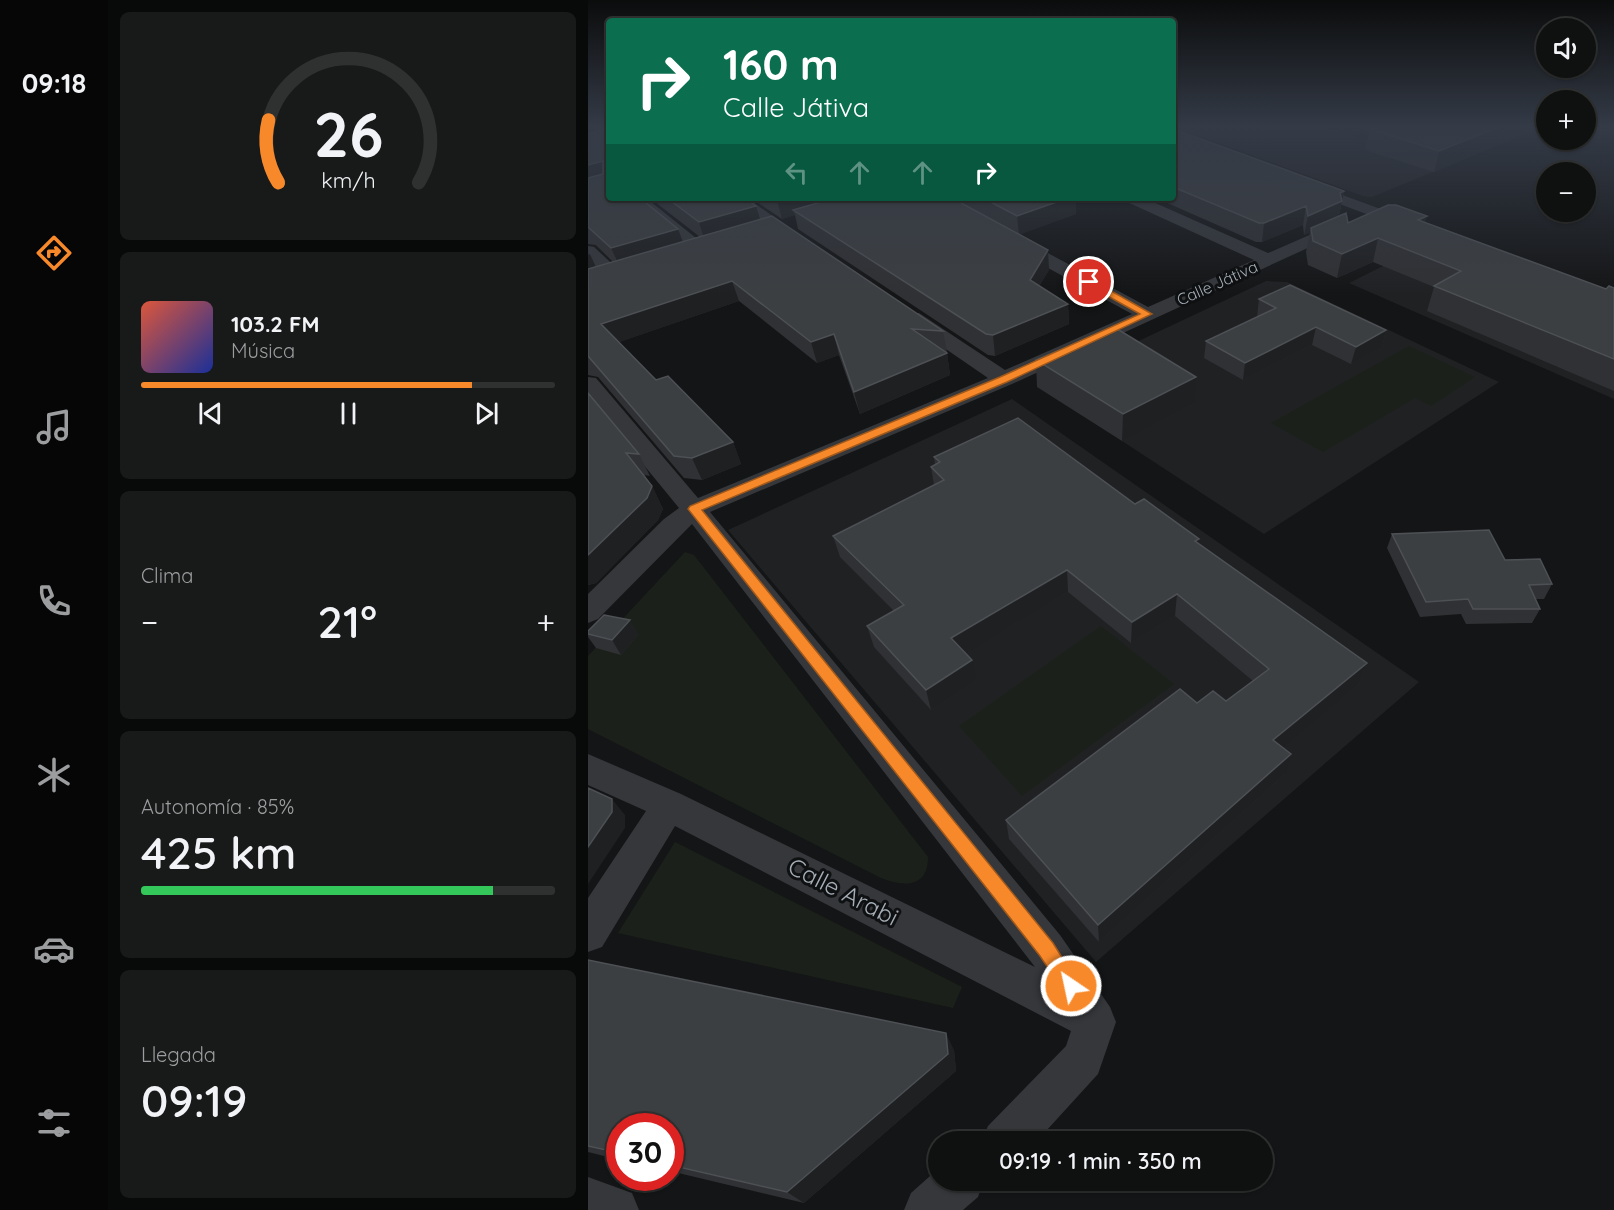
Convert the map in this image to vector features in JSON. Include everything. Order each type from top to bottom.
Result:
[{"type":"street","points":[[1294,182],[1424,230]]},
{"type":"street","points":[[640,201],[707,248],[680,256]]},
{"type":"street","points":[[741,201],[810,247]]},
{"type":"street","points":[[1138,201],[1269,260]]},
{"type":"street","name":"Calle Játiva","points":[[589,609],[673,525],[694,509],[1004,380],[1375,212]]},
{"type":"street","points":[[758,234],[802,221]]},
{"type":"street","points":[[995,231],[1147,314]]},
{"type":"street","points":[[588,251],[621,275],[597,282]]},
{"type":"street","points":[[897,307],[1004,380]]},
{"type":"street","points":[[591,393],[694,509],[1046,949],[1095,1022],[1083,1059],[1014,1131]]},
{"type":"street","name":"Calle Arabi","points":[[588,769],[669,805],[1032,987],[1095,1022]]},
{"type":"street","points":[[588,933],[669,805]]},
{"type":"street","points":[[928,1210],[949,1191]]},
{"type":"street","points":[[588,1201],[615,1210]]},
{"type":"shaded area","points":[[1326,182],[1407,182],[1372,197],[1363,196]]},
{"type":"shaded area","points":[[1429,243],[1614,313],[1614,399],[1349,283]]},
{"type":"shaded area","points":[[1266,281],[1287,282],[1499,382],[1264,534],[1122,441],[1193,404],[1113,353]]},
{"type":"shaded area","points":[[1409,346],[1475,377],[1431,406],[1415,398],[1323,452],[1271,423]]},
{"type":"shaded area","points":[[1012,399],[1419,682],[1096,962],[728,530]]},
{"type":"shaded area","points":[[685,552],[694,555],[928,857],[924,875],[919,880],[898,883],[881,878],[588,729],[588,656]]},
{"type":"shaded area","points":[[1101,626],[1174,684],[1022,796],[959,726]]},
{"type":"shaded area","points":[[675,842],[962,987],[953,1008],[618,933]]},
{"type":"building","points":[[588,182],[606,182],[606,201],[644,201],[678,229],[611,248],[588,227]]},
{"type":"building","points":[[1176,182],[1320,182],[1344,191],[1340,193],[1342,201],[1308,216],[1306,206],[1259,223],[1176,188]]},
{"type":"building","points":[[671,201],[749,201],[756,206],[699,222]]},
{"type":"building","points":[[824,201],[958,201],[1048,250],[1030,280],[1068,304],[993,335],[986,334],[793,210]]},
{"type":"building","points":[[989,201],[1060,201],[1017,216]]},
{"type":"building","points":[[1388,205],[1396,205],[1427,216],[1418,220],[1606,289],[1609,286],[1614,288],[1614,359],[1434,286],[1461,271],[1378,238],[1342,254],[1313,241],[1311,228],[1346,213],[1348,223]]},
{"type":"building","points":[[772,216],[943,331],[912,329],[947,353],[854,392],[834,334],[811,342],[732,281],[601,324],[656,380],[668,376],[733,442],[692,458],[674,456],[588,356],[588,269]]},
{"type":"building","points":[[1290,285],[1386,330],[1356,347],[1316,327],[1245,363],[1206,341],[1276,308],[1259,299]]},
{"type":"building","points":[[1114,327],[1196,377],[1123,414],[1036,360]]},
{"type":"building","points":[[588,393],[639,454],[626,453],[652,486],[647,498],[588,555]]},
{"type":"building","points":[[1018,418],[1135,504],[1144,499],[1199,539],[1195,541],[1367,663],[1273,740],[1291,754],[1098,925],[1006,820],[1180,689],[1197,703],[1213,691],[1226,701],[1269,669],[1177,594],[1132,622],[1067,570],[951,638],[972,660],[926,690],[867,626],[904,605],[833,536],[944,480],[931,467],[940,462],[934,457]]},
{"type":"building","points":[[1489,530],[1505,560],[1540,559],[1552,584],[1529,585],[1540,609],[1473,609],[1468,599],[1426,602],[1392,534]]},
{"type":"building","points":[[604,615],[630,620],[612,640],[588,634],[588,631]]},
{"type":"building","points":[[588,788],[612,799],[612,812],[588,847]]},
{"type":"building","points":[[588,960],[946,1033],[948,1054],[787,1192],[684,1168],[684,1113],[606,1113],[606,1150],[588,1146]]},
{"type":"route","points":[[1071,986],[1046,949],[694,509],[1004,380],[1147,314],[1089,282]]}]
